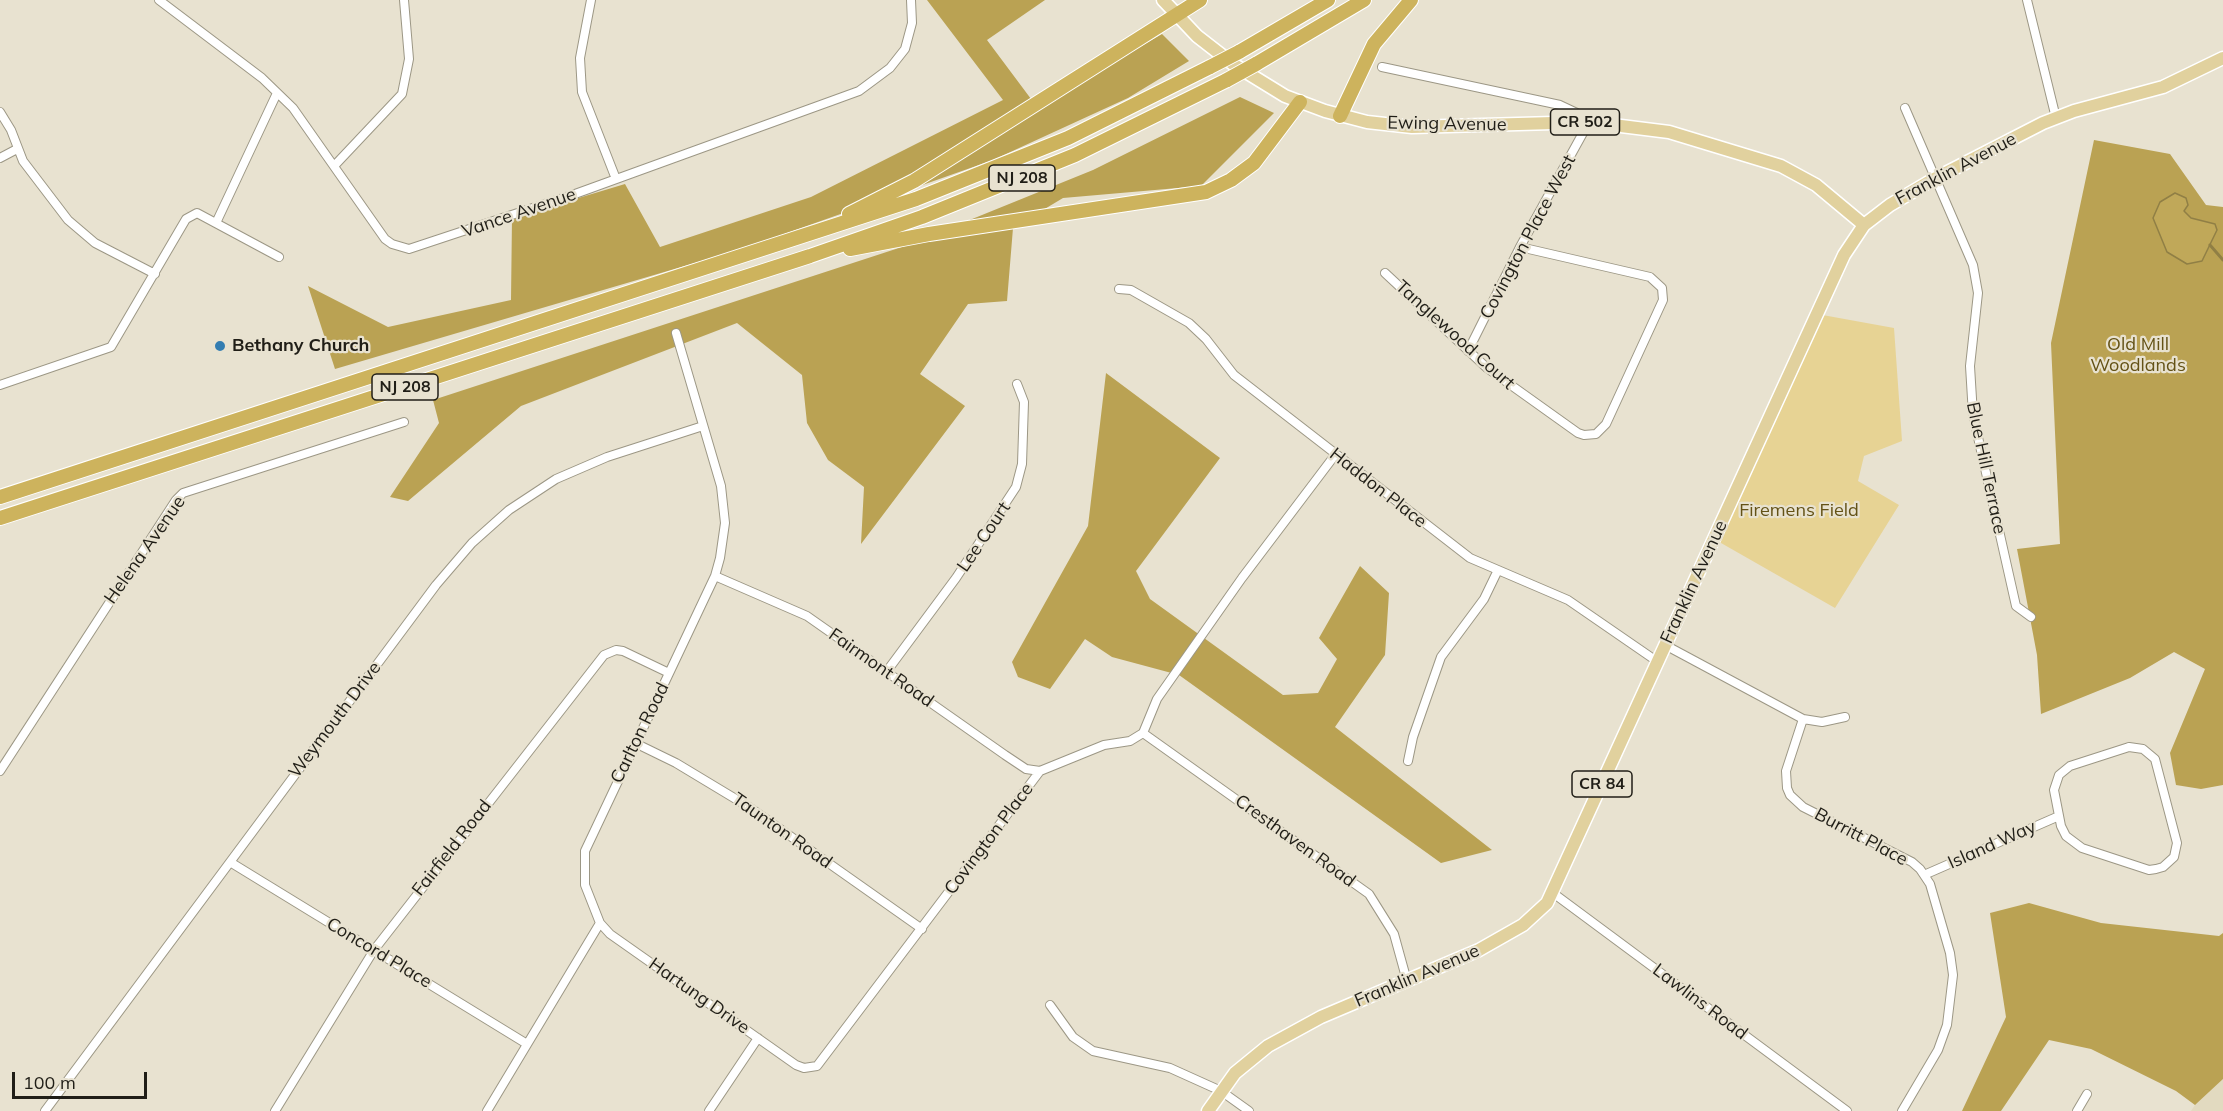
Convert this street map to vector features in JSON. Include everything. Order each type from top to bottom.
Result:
[{"type":"highway","points":[[793,241],[906,186],[1200,0]]},
{"type":"highway","name":"NJ 208","points":[[0,497],[793,241],[916,199],[1038,151],[1129,110],[1239,52],[1328,0]]},
{"type":"highway","name":"NJ 208","points":[[0,518],[810,256],[953,206],[1045,168],[1136,126],[1256,64],[1364,0]]},
{"type":"highway","points":[[1340,116],[1374,44],[1411,0]]},
{"type":"highway","points":[[810,256],[905,238],[1206,192],[1232,180],[1254,163],[1300,102]]},
{"type":"main road","name":"Ewing Avenue","points":[[1162,0],[1233,64],[1300,102],[1340,116],[1382,124],[1428,128],[1589,123],[1670,132],[1758,157],[1816,185],[1864,225]]},
{"type":"main road","name":"Franklin Avenue","points":[[1208,1111],[1221,1091],[1250,1060],[1284,1036],[1321,1017],[1500,940],[1537,914],[1553,892],[1844,255],[1864,225],[1890,205],[1934,179],[2056,118],[2163,87],[2223,58]]},
{"type":"street","name":"Vance Avenue","points":[[159,0],[262,78],[306,123],[385,239],[400,248],[409,249],[616,179],[859,91],[890,68],[905,49],[912,23],[911,0]]},
{"type":"street","points":[[335,165],[402,94],[409,59],[404,0]]},
{"type":"street","points":[[591,0],[580,58],[581,84],[587,109],[616,179]]},
{"type":"street","points":[[2026,0],[2056,118]]},
{"type":"street","name":"Ewing Avenue","points":[[1382,67],[1560,105],[1577,113],[1589,123]]},
{"type":"street","points":[[216,223],[277,93]]},
{"type":"street","name":"Blue Hill Terrace","points":[[1905,108],[1973,265],[1977,309],[1970,366],[1973,414],[2016,606],[2031,617]]},
{"type":"street","points":[[0,112],[11,130],[17,149],[32,174],[68,220],[95,243],[155,274]]},
{"type":"street","name":"Covington Place West","points":[[1468,351],[1520,247],[1589,123]]},
{"type":"street","points":[[0,158],[17,149]]},
{"type":"street","points":[[0,385],[111,347],[186,219],[197,213],[279,257]]},
{"type":"street","name":"Tanglewood Court","points":[[1385,273],[1468,351],[1531,401],[1578,433],[1596,434],[1606,424],[1663,300],[1662,288],[1650,277],[1520,247]]},
{"type":"street","name":"Haddon Place","points":[[1119,289],[1131,290],[1189,323],[1206,339],[1234,375],[1470,558],[1569,600],[1658,662]]},
{"type":"street","name":"Carlton Road","points":[[600,922],[585,885],[585,851],[715,576],[723,542],[724,505],[676,333]]},
{"type":"street","name":"Lee Court","points":[[887,671],[956,578],[1016,487],[1022,464],[1024,402],[1017,384]]},
{"type":"street","name":"Helena Avenue","points":[[0,771],[176,500],[183,493],[404,422]]},
{"type":"street","name":"Weymouth Drive","points":[[45,1111],[451,566],[490,526],[529,495],[584,466],[703,426]]},
{"type":"street","points":[[1143,733],[1152,709],[1164,690],[1242,578],[1335,455]]},
{"type":"street","points":[[1408,761],[1413,737],[1442,657],[1484,599],[1498,570]]},
{"type":"street","name":"Fairmont Road","points":[[715,576],[807,616],[1012,760],[1026,769],[1040,771]]},
{"type":"street","points":[[1665,645],[1803,719],[1822,722],[1845,717]]},
{"type":"street","name":"Fairfield Road","points":[[275,1111],[374,950],[604,655],[616,650],[623,651],[669,673]]},
{"type":"street","name":"Burritt Place","points":[[1803,719],[1787,767],[1787,788],[1795,802],[1912,862],[1924,875],[1950,953],[1953,975],[1950,1009],[1938,1050],[1902,1111]]},
{"type":"street","name":"Covington Place","points":[[758,1038],[796,1065],[804,1068],[817,1066],[1040,771],[1104,745],[1130,741],[1143,733]]},
{"type":"street","name":"Cresthaven Road","points":[[1143,733],[1369,894],[1394,934],[1407,981]]},
{"type":"street","name":"Taunton Road","points":[[635,743],[685,768],[749,807],[922,929]]},
{"type":"street","name":"Island Way","points":[[2129,747],[2143,749],[2155,759],[2158,766],[2176,850],[2174,857],[2163,867],[2149,870],[2074,843],[2061,826],[2059,816],[2054,790],[2055,782],[2064,769],[2129,747]]},
{"type":"street","name":"Island Way","points":[[1924,875],[2059,816]]},
{"type":"street","name":"Concord Place","points":[[230,862],[527,1044]]},
{"type":"street","name":"Lawlins Road","points":[[1553,892],[1847,1111]]},
{"type":"street","points":[[487,1111],[600,922]]},
{"type":"street","name":"Hartung Drive","points":[[600,922],[610,934],[758,1038],[709,1111]]},
{"type":"street","points":[[1050,1005],[1073,1037],[1093,1051],[1170,1068],[1221,1091],[1249,1111]]},
{"type":"street","points":[[2077,1111],[2087,1094]]},
{"type":"shaded area","points":[[2175,193],[2186,198],[2188,205],[2184,211],[2191,218],[2215,224],[2217,230],[2202,261],[2187,264],[2167,252],[2153,218],[2160,202]]},
{"type":"shaded area","points":[[2223,1079],[2223,1111],[2191,1111],[2195,1105]]},
{"type":"green space","points":[[927,0],[1045,0],[987,40],[1037,107],[1162,34],[1189,61],[1128,98],[993,160],[739,250],[335,369],[308,286],[388,327],[511,300],[512,218],[625,184],[660,247],[811,197],[1003,100]]},
{"type":"green space","points":[[1240,97],[1274,113],[1201,186],[1063,198],[1013,228],[1007,301],[968,304],[920,374],[965,406],[861,544],[864,487],[828,460],[807,423],[802,375],[737,323],[521,406],[408,501],[390,497],[439,423],[433,400],[908,245],[1093,170]]},
{"type":"green space","name":"Old Mill Woodlands","points":[[2094,140],[2170,154],[2206,205],[2223,207],[2223,785],[2201,789],[2176,785],[2170,753],[2205,669],[2174,652],[2130,678],[2041,714],[2037,655],[2017,549],[2060,544],[2051,343]],"holes":[[[2175,193],[2188,205],[2184,211],[2191,218],[2215,224],[2217,230],[2202,261]]]},
{"type":"green space","name":"Firemens Field","points":[[1817,314],[1894,328],[1902,441],[1864,456],[1858,481],[1899,505],[1835,608],[1714,539]]},
{"type":"green space","points":[[1106,373],[1220,458],[1136,571],[1150,599],[1283,695],[1318,693],[1337,659],[1319,638],[1360,566],[1389,593],[1385,655],[1335,727],[1492,850],[1441,863],[1179,675],[1112,657],[1085,639],[1050,689],[1018,677],[1012,662],[1088,526]]},
{"type":"green space","points":[[2029,903],[2101,923],[2219,936],[2223,933],[2223,1079],[2195,1105],[2176,1091],[2091,1049],[2049,1040],[2001,1111],[1962,1111],[2006,1017],[1990,913]]},
{"type":"waterway","points":[[2210,245],[2223,260]]},
{"type":"place","name":"Bethany Church","points":[[220,346]]}]
